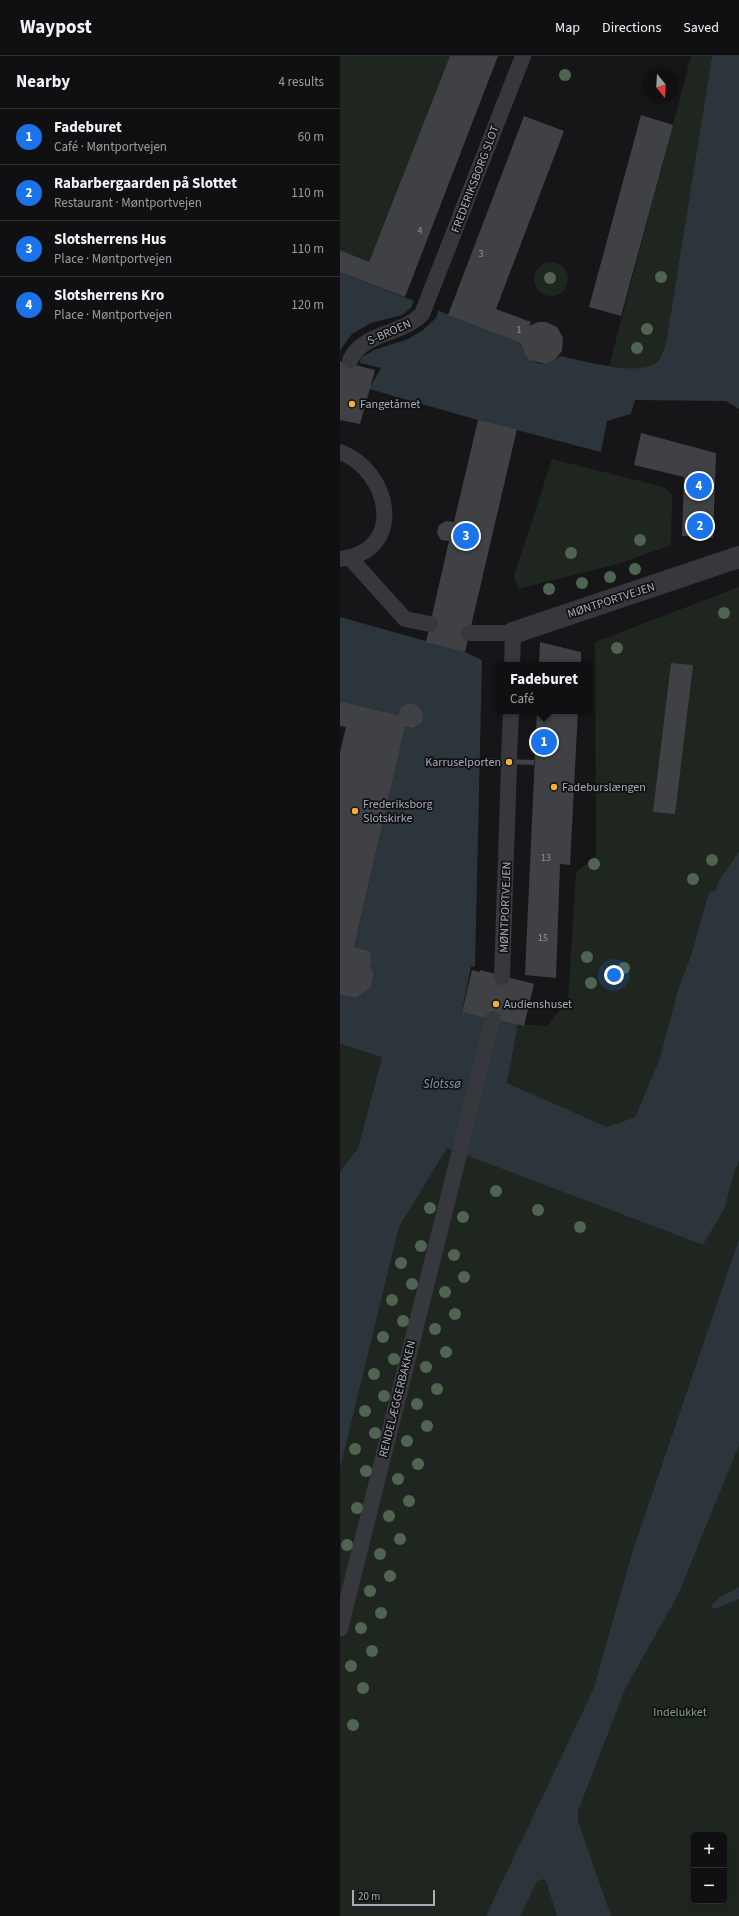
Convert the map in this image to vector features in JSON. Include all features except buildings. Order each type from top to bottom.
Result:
[{"type":"street","name":"MØNTPORTVEJEN","points":[[513,633],[739,557]]},
{"type":"lane","name":"FREDERIKSBORG SLOT","points":[[427,303],[523,56]]},
{"type":"lane","name":"S-BROEN","points":[[350,360],[360,347],[368,341],[399,330],[416,320],[422,314],[427,303]]},
{"type":"lane","points":[[340,452],[356,461],[374,480],[383,499],[386,515],[377,541],[366,550],[345,559],[405,619],[430,624]]},
{"type":"lane","points":[[470,633],[513,633],[512,662]]},
{"type":"lane","name":"MØNTPORTVEJEN","points":[[502,977],[511,714]]},
{"type":"lane","name":"RENDELÆGGERBAKKEN","points":[[340,1629],[493,1019]]},
{"type":"green space","points":[[340,56],[450,56],[369,262],[340,250]]},
{"type":"green space","points":[[691,56],[712,56],[664,349],[659,360],[648,367],[635,369],[609,366],[679,104]]},
{"type":"green space","points":[[548,262],[554,262],[558,263],[565,269],[568,279],[567,286],[561,293],[554,296],[548,296],[544,295],[537,289],[534,282],[534,276],[535,272],[541,265]]},
{"type":"green space","points":[[552,459],[664,487],[672,495],[671,545],[621,563],[518,589],[514,576]]},
{"type":"green space","points":[[739,587],[739,851],[719,880],[715,891],[709,893],[660,1058],[635,1117],[607,1127],[506,1083],[518,1024],[547,1026],[568,1000],[576,872],[596,856],[595,642]]},
{"type":"green space","points":[[340,1044],[382,1056],[358,1148],[340,1172]]},
{"type":"green space","name":"Indelukket","points":[[447,1147],[703,1245],[725,1208],[734,1173],[739,1161],[739,1916],[340,1916],[340,1469],[399,1227]]},
{"type":"water","points":[[712,56],[739,56],[739,409],[726,401],[635,400],[631,414],[607,421],[601,452],[478,420],[369,389],[381,368],[357,362],[340,355],[340,272],[521,343],[527,356],[536,363],[548,363],[554,361],[560,356],[612,367],[640,368],[651,365],[659,360],[661,358],[667,337]]},
{"type":"water","name":"Slotssø","points":[[340,617],[465,652],[482,660],[475,966],[471,967],[462,1011],[501,1022],[518,1024],[507,1083],[607,1127],[635,1117],[660,1058],[678,990],[691,955],[709,892],[715,891],[719,880],[739,851],[739,1161],[734,1173],[725,1208],[703,1245],[447,1148],[399,1227],[340,1469],[340,1172],[358,1148],[382,1057],[340,1044],[340,995],[356,998],[371,988],[374,973],[370,967],[372,961],[370,957],[371,951],[354,947],[405,727],[413,728],[422,723],[424,714],[418,705],[408,703],[400,708],[398,715],[340,701]]},
{"type":"water","points":[[739,1239],[739,1445],[678,1595],[625,1689],[578,1811],[578,1821],[611,1916],[557,1916],[546,1881],[543,1879],[537,1881],[520,1916],[486,1916],[594,1688],[632,1553]]},
{"type":"water","points":[[739,1587],[739,1599],[717,1608],[712,1608],[711,1606],[720,1597]]},
{"type":"pier","points":[[414,299],[439,309],[436,318],[423,330],[408,339],[374,350],[362,357],[359,363],[340,357],[341,349],[352,334],[371,323],[402,315],[411,308]]},
{"type":"place","name":"Fangetårnet","points":[[352,404]]},
{"type":"place","name":"Slotsherrens Kro","points":[[699,486]]},
{"type":"place","name":"Rabarbergaarden på Slottet","points":[[700,526]]},
{"type":"place","name":"Slotsherrens Hus","points":[[466,536]]},
{"type":"place","name":"Fadeburet","points":[[544,742]]},
{"type":"place","name":"Karruselporten","points":[[509,762]]},
{"type":"place","name":"Fadeburslængen","points":[[554,787]]},
{"type":"place","name":"Frederiksborg Slotskirke","points":[[355,811]]},
{"type":"place","name":"Audienshuset","points":[[496,1004]]}]
